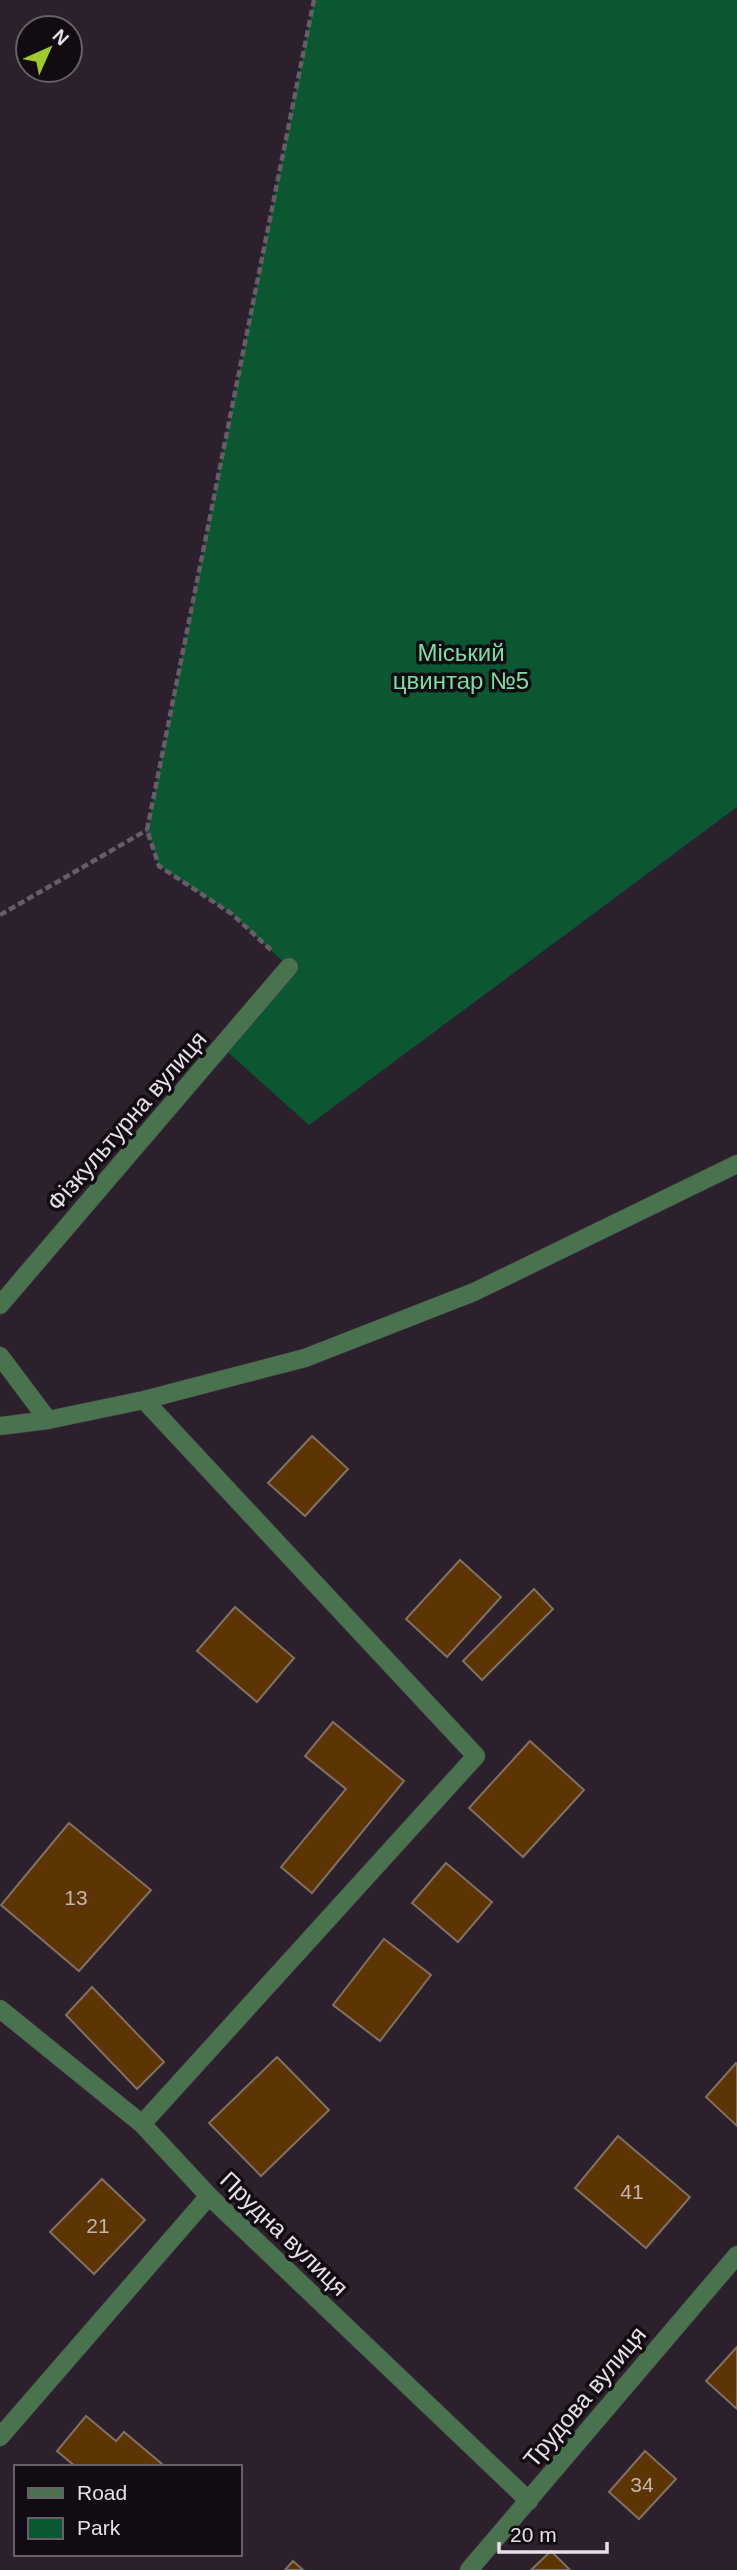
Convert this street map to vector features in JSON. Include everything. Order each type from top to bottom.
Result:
[{"type":"street","name":"Фізкультурна вулиця","points":[[0,1305],[289,967]]},
{"type":"street","points":[[0,1426],[48,1420],[144,1401],[306,1358],[474,1292],[737,1164]]},
{"type":"street","points":[[0,1356],[48,1420]]},
{"type":"street","points":[[142,2124],[476,1756],[144,1401]]},
{"type":"street","name":"Прудна вулиця","points":[[0,2009],[142,2124],[209,2196],[529,2501]]},
{"type":"street","points":[[0,2437],[209,2196]]},
{"type":"street","name":"Трудова вулиця","points":[[469,2570],[737,2255]]},
{"type":"path","points":[[289,967],[232,914],[159,866],[147,830],[314,0]]},
{"type":"path","points":[[0,915],[147,830]]},
{"type":"green space","name":"Міський цвинтар №5","points":[[314,0],[737,0],[737,807],[309,1125],[222,1047],[289,967],[232,914],[159,866],[147,830]]},
{"type":"building","points":[[312,1436],[348,1469],[305,1516],[268,1483]]},
{"type":"building","points":[[460,1560],[501,1597],[447,1657],[406,1619]]},
{"type":"building","points":[[534,1589],[553,1609],[482,1680],[463,1661]]},
{"type":"building","points":[[235,1607],[294,1658],[257,1702],[197,1651]]},
{"type":"building","points":[[333,1722],[404,1781],[312,1893],[281,1867],[346,1789],[305,1756]]},
{"type":"building","points":[[530,1741],[584,1790],[523,1857],[469,1808]]},
{"type":"building","points":[[69,1823],[151,1890],[79,1971],[1,1905]]},
{"type":"building","points":[[446,1863],[492,1902],[458,1942],[412,1903]]},
{"type":"building","points":[[384,1939],[431,1975],[380,2041],[333,2005]]},
{"type":"building","points":[[92,1987],[164,2062],[137,2089],[66,2015]]},
{"type":"building","points":[[277,2057],[329,2110],[261,2176],[209,2123]]},
{"type":"building","points":[[737,2064],[737,2126],[706,2097]]},
{"type":"building","points":[[618,2136],[690,2197],[646,2248],[575,2188]]},
{"type":"building","points":[[102,2179],[145,2220],[94,2274],[50,2232]]},
{"type":"building","points":[[737,2347],[737,2409],[706,2381]]},
{"type":"building","points":[[86,2416],[116,2441],[124,2432],[162,2464],[74,2465],[57,2451]]},
{"type":"building","points":[[645,2451],[676,2479],[639,2519],[609,2492]]},
{"type":"building","points":[[551,2551],[570,2570],[531,2570]]},
{"type":"building","points":[[293,2561],[303,2570],[285,2570]]}]
